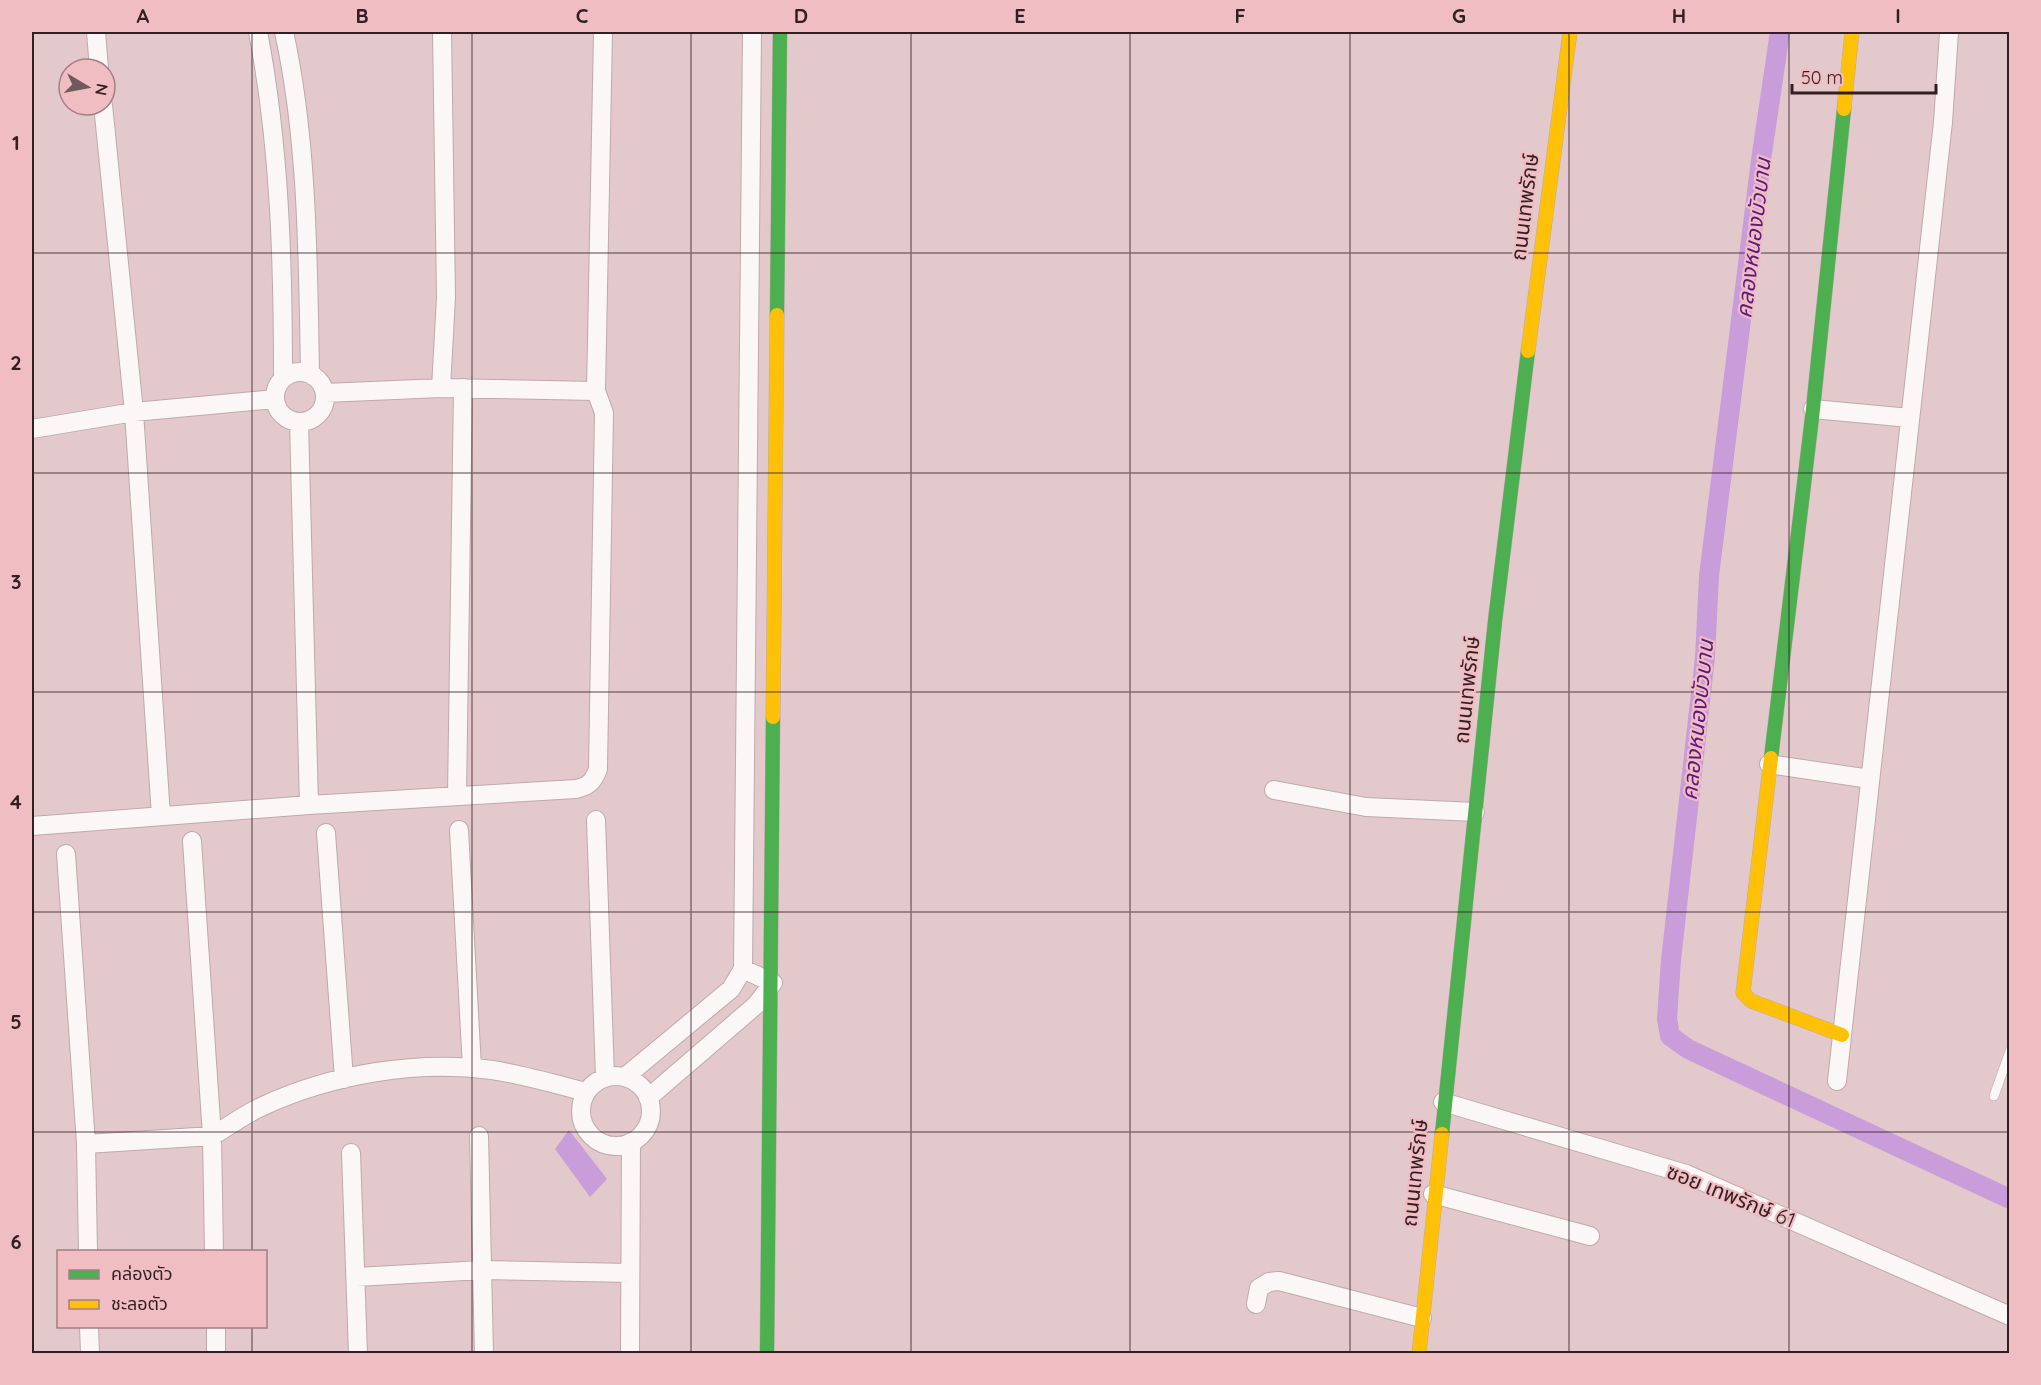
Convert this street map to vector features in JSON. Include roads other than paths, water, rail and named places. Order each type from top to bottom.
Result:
[{"type":"street","points":[[96,32],[98,57]]},
{"type":"street","points":[[258,32],[271,111],[278,194],[283,269],[283,379]]},
{"type":"street","points":[[284,32],[306,216],[310,374]]},
{"type":"street","points":[[441,388],[446,297],[442,32]]},
{"type":"street","points":[[32,826],[309,805],[576,789],[587,787],[594,780],[598,769],[604,413],[596,391],[603,32]]},
{"type":"street","points":[[625,1077],[731,989],[743,969],[752,32]]},
{"type":"street","points":[[767,1353],[773,983],[780,32]]},
{"type":"street","name":"ถนนเทพรักษ์","points":[[1419,1353],[1433,1194],[1475,812],[1551,164],[1570,32]]},
{"type":"street","points":[[1842,1035],[1751,1001],[1743,993],[1813,409],[1852,32]]},
{"type":"street","points":[[1837,1080],[1943,122],[1949,32]]},
{"type":"street","points":[[104,117],[134,412],[161,816]]},
{"type":"street","points":[[748,318],[778,317]]},
{"type":"street","points":[[296,372],[310,374],[317,379],[325,393],[323,407],[319,413],[313,418],[299,422],[286,418],[275,399],[278,385],[283,379],[296,372]]},
{"type":"street","points":[[325,393],[441,388],[596,391]]},
{"type":"street","points":[[457,796],[463,388]]},
{"type":"street","points":[[32,429],[134,412],[275,399]]},
{"type":"street","points":[[1813,409],[1910,418]]},
{"type":"street","points":[[299,422],[309,805]]},
{"type":"street","points":[[1769,764],[1870,779]]},
{"type":"street","points":[[1274,790],[1366,807],[1475,812]]},
{"type":"street","points":[[596,820],[605,1077]]},
{"type":"street","points":[[459,830],[472,1068]]},
{"type":"street","points":[[326,833],[344,1079]]},
{"type":"street","points":[[192,841],[212,1136],[214,1250]]},
{"type":"street","points":[[66,854],[86,1144],[88,1250]]},
{"type":"street","points":[[743,969],[773,983]]},
{"type":"street","points":[[648,1098],[756,1005],[773,983]]},
{"type":"street","points":[[86,1144],[212,1136],[262,1106],[344,1079],[404,1069],[472,1068],[522,1075],[586,1092]]},
{"type":"street","points":[[605,1077],[625,1077],[639,1084],[648,1098],[650,1117],[647,1127],[631,1142],[609,1145],[590,1134],[581,1114],[586,1092],[594,1083],[605,1077]]},
{"type":"street","name":"ซอย เทพรักษ์ 61","points":[[1443,1102],[1686,1174],[2010,1316]]},
{"type":"street","points":[[479,1136],[484,1353]]},
{"type":"street","points":[[630,1353],[631,1142]]},
{"type":"street","points":[[351,1153],[358,1353]]},
{"type":"street","points":[[1433,1194],[1590,1236]]},
{"type":"street","points":[[356,1277],[482,1270],[630,1273]]},
{"type":"street","points":[[1256,1304],[1259,1288],[1269,1282],[1279,1281],[1422,1318]]},
{"type":"street","points":[[89,1328],[90,1353]]},
{"type":"street","points":[[216,1328],[216,1353]]},
{"type":"lane","points":[[1994,1096],[2010,1051]]},
{"type":"waterway","name":"คลองหนองบัวบาน","points":[[1780,32],[1761,160],[1709,576],[1705,657],[1671,960],[1667,1019],[1670,1036],[1688,1049],[2010,1199]]}]
